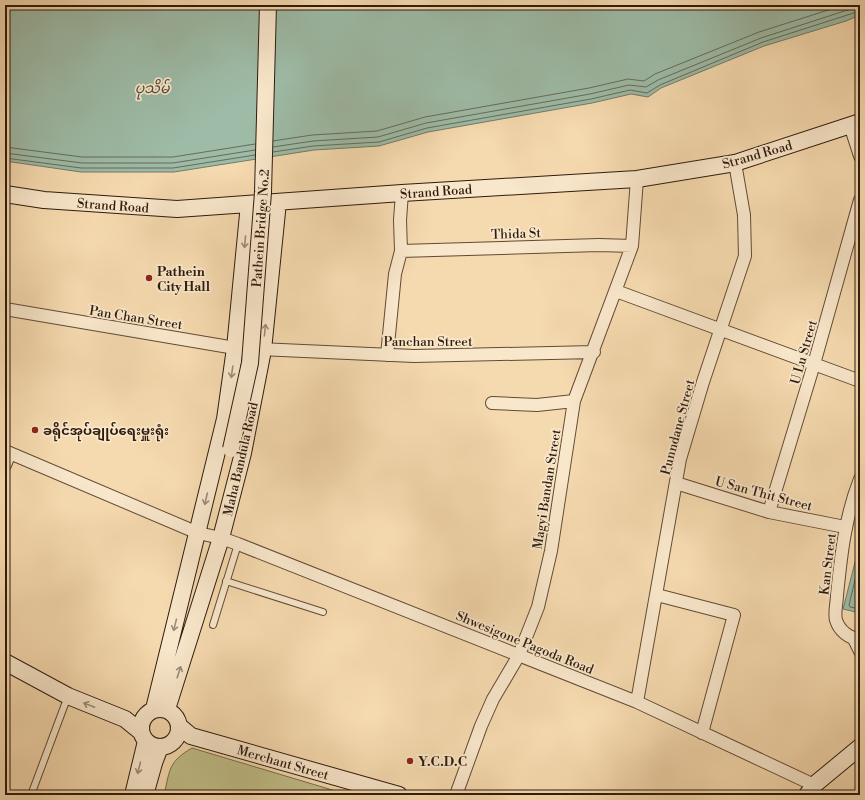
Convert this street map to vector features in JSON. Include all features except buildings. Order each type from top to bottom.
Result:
[{"type":"main road","name":"Pathein Bridge No.2","points":[[231,449],[250,363],[263,192],[268,5]]},
{"type":"main road","name":"Strand Road","points":[[5,194],[44,200],[177,209],[402,193],[637,179],[735,163],[855,124]]},
{"type":"main road","name":"Maha Bandula Road","points":[[162,729],[221,538],[243,453],[263,350],[278,202]]},
{"type":"main road","name":"Maha Bandula Road","points":[[162,729],[198,533],[225,419],[235,348],[249,204]]},
{"type":"main road","points":[[213,471],[231,449]]},
{"type":"main road","points":[[231,449],[236,479]]},
{"type":"main road","name":"Merchant Street","points":[[5,662],[68,696],[125,719],[400,795]]},
{"type":"main road","points":[[133,795],[162,729]]},
{"type":"main road","points":[[145,795],[162,729]]},
{"type":"main road","points":[[810,790],[860,747]]},
{"type":"street","points":[[855,124],[860,156]]},
{"type":"street","name":"Punndane Street","points":[[637,702],[682,452],[703,382],[745,256],[744,215],[735,163]]},
{"type":"street","name":"Magyi Bandan Street","points":[[456,795],[481,726],[490,706],[519,655],[538,607],[551,551],[574,401],[594,352],[632,246],[637,179]]},
{"type":"street","points":[[387,355],[395,274],[401,251],[400,220],[402,193]]},
{"type":"street","name":"U Lu Street","points":[[769,512],[814,364],[860,200]]},
{"type":"street","name":"Thida St","points":[[401,251],[598,244],[632,246]]},
{"type":"street","points":[[616,291],[860,381]]},
{"type":"street","name":"Pan Chan Street","points":[[5,309],[235,348],[263,350]]},
{"type":"street","name":"Panchan Street","points":[[263,350],[414,356],[594,352]]},
{"type":"street","points":[[492,403],[537,405],[574,401]]},
{"type":"street","points":[[5,465],[7,452]]},
{"type":"street","name":"Shwesigone Pagoda Road","points":[[7,452],[198,533],[221,538],[238,544],[637,702],[702,733],[810,790]]},
{"type":"street","name":"Kan Street","points":[[857,639],[841,630],[835,619],[845,527],[857,494],[860,479]]},
{"type":"street","name":"U San Thit Street","points":[[676,483],[769,512],[845,527]]},
{"type":"street","points":[[657,595],[734,615],[702,733]]},
{"type":"street","points":[[857,639],[860,651]]},
{"type":"lane","points":[[213,625],[238,544]]},
{"type":"lane","points":[[226,581],[323,612]]},
{"type":"lane","points":[[31,795],[68,696]]},
{"type":"shaded area","points":[[192,748],[349,795],[164,795],[171,767],[178,758]]},
{"type":"water","name":"ပုသိမ်","points":[[5,5],[860,5],[860,15],[846,21],[764,46],[661,88],[648,97],[631,94],[592,103],[428,132],[379,146],[314,150],[174,172],[81,172],[5,161]]},
{"type":"water","points":[[860,543],[860,613],[843,609]]},
{"type":"place","name":"Pathein City Hall","points":[[149,278]]},
{"type":"place","name":"ခရိုင်အုပ်ချုပ်ရေးမှူးရုံး","points":[[35,430]]},
{"type":"place","name":"Y.C.D.C","points":[[410,761]]}]
